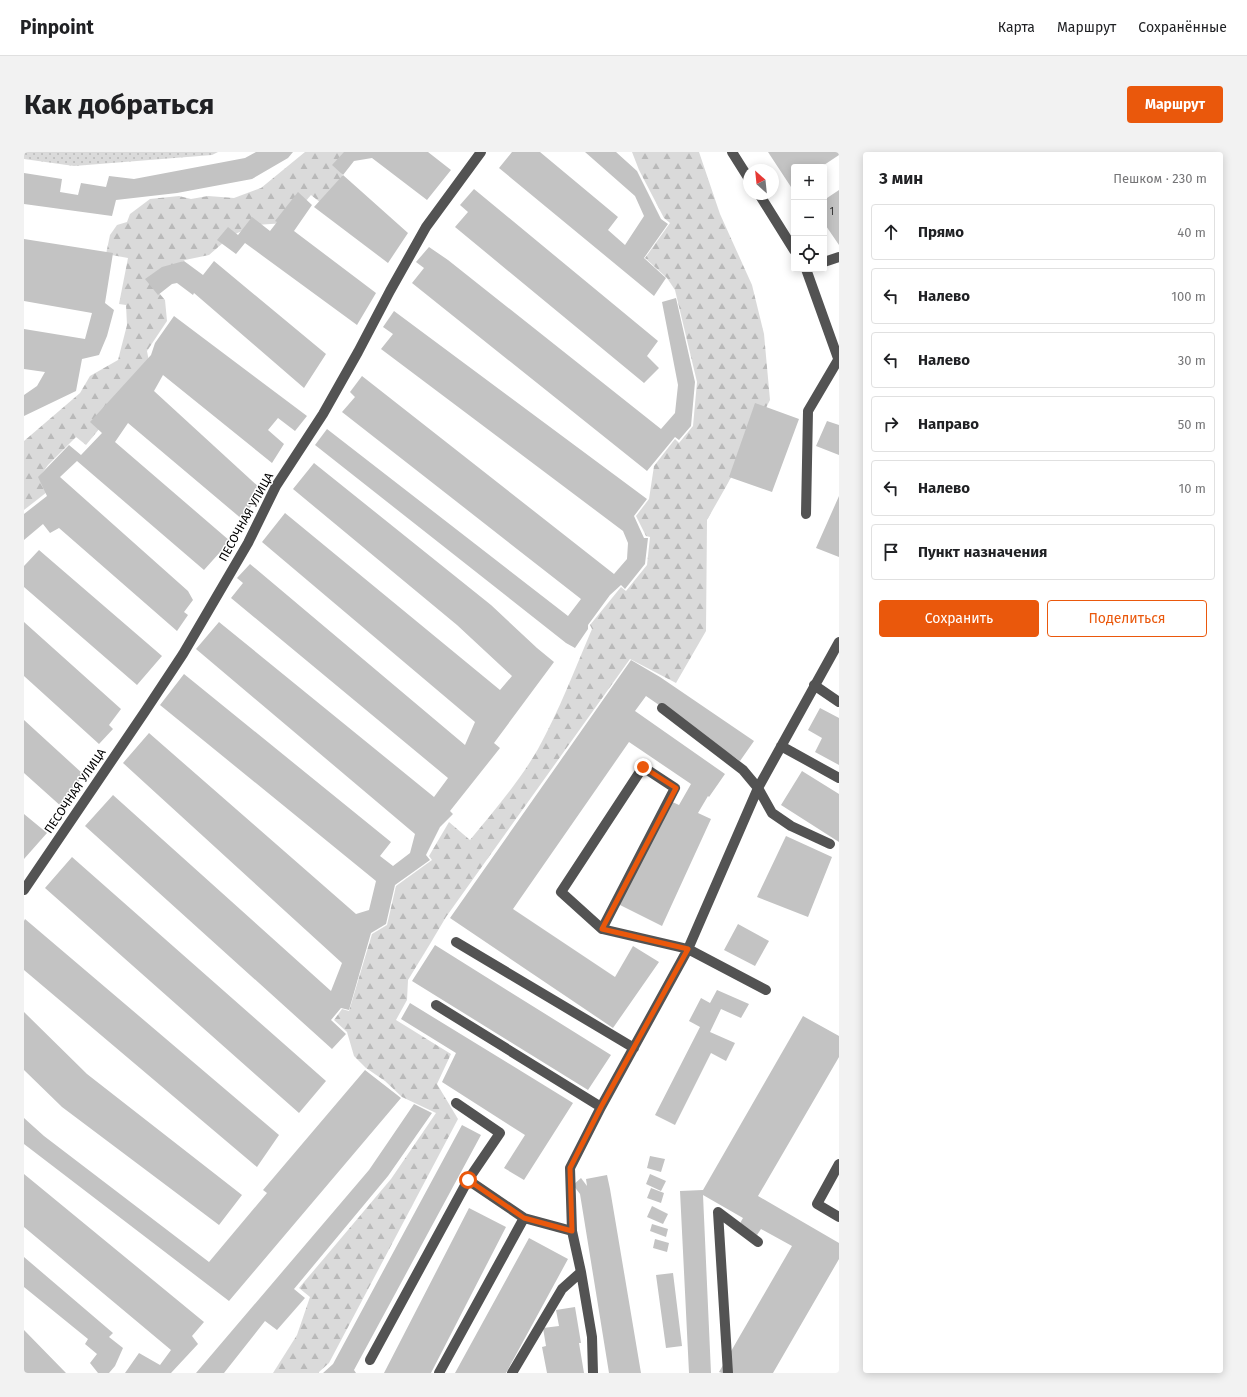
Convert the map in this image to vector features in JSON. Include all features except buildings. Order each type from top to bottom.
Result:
[{"type":"street","name":"ПЕСОЧНАЯ УЛИЦА","points":[[24,890],[183,654],[248,543],[276,486],[324,414],[426,227],[481,152]]},
{"type":"street","points":[[732,152],[743,169]]},
{"type":"street","points":[[763,200],[791,245]]},
{"type":"street","points":[[827,261],[839,257]]},
{"type":"street","points":[[806,514],[808,411],[839,361],[807,272]]},
{"type":"street","points":[[593,1373],[592,1337],[581,1272],[572,1231],[570,1168],[601,1107],[688,949],[758,788],[839,642]]},
{"type":"street","points":[[814,685],[839,702]]},
{"type":"street","points":[[662,708],[743,770],[758,788],[772,813],[791,826],[830,844]]},
{"type":"street","points":[[781,746],[839,778]]},
{"type":"street","points":[[602,929],[676,788],[643,767],[561,892],[602,929],[688,949],[766,990]]},
{"type":"street","points":[[456,942],[634,1048]]},
{"type":"street","points":[[436,1005],[601,1107]]},
{"type":"street","points":[[370,1360],[468,1180],[500,1133],[456,1103]]},
{"type":"street","points":[[839,1164],[817,1204],[839,1217]]},
{"type":"street","points":[[468,1180],[524,1218],[572,1231]]},
{"type":"street","points":[[728,1373],[718,1212],[758,1242]]},
{"type":"street","points":[[438,1373],[524,1218]]},
{"type":"street","points":[[512,1373],[562,1289],[581,1272]]},
{"type":"street","points":[[518,1363],[522,1373]]},
{"type":"green space","points":[[24,152],[218,152],[212,155],[74,166],[24,159]]},
{"type":"green space","points":[[305,152],[359,152],[341,172],[347,188],[326,207],[311,195],[287,223],[255,225],[231,236],[209,255],[185,260],[162,275],[154,287],[165,300],[167,321],[147,351],[150,367],[86,445],[76,437],[48,465],[40,476],[47,492],[24,510],[24,441],[80,393],[90,376],[118,360],[127,325],[126,305],[119,304],[128,258],[106,254],[110,235],[117,225],[127,222],[130,214],[150,199],[179,196],[191,199],[208,196],[234,198],[261,188]]},
{"type":"green space","points":[[632,152],[699,152],[720,214],[752,285],[764,334],[770,400],[728,483],[707,520],[706,631],[676,683],[630,659],[446,917],[408,980],[407,1000],[396,1020],[451,1054],[437,1084],[458,1119],[329,1363],[319,1373],[273,1373],[297,1335],[310,1297],[299,1288],[391,1179],[436,1113],[402,1097],[385,1081],[366,1068],[354,1056],[347,1032],[334,1020],[342,1009],[349,1011],[372,934],[387,925],[396,886],[432,860],[429,856],[449,822],[470,840],[506,796],[531,761],[553,720],[592,629],[590,625],[621,587],[626,591],[647,565],[650,537],[646,536],[636,516],[649,499],[654,466],[675,439],[679,443],[693,426],[697,382],[675,290],[667,278],[645,258],[670,223],[664,218],[639,170]]},
{"type":"route","points":[[468,1180],[524,1218],[572,1231],[570,1168],[601,1107],[688,949],[602,929],[676,788],[643,767]]}]
